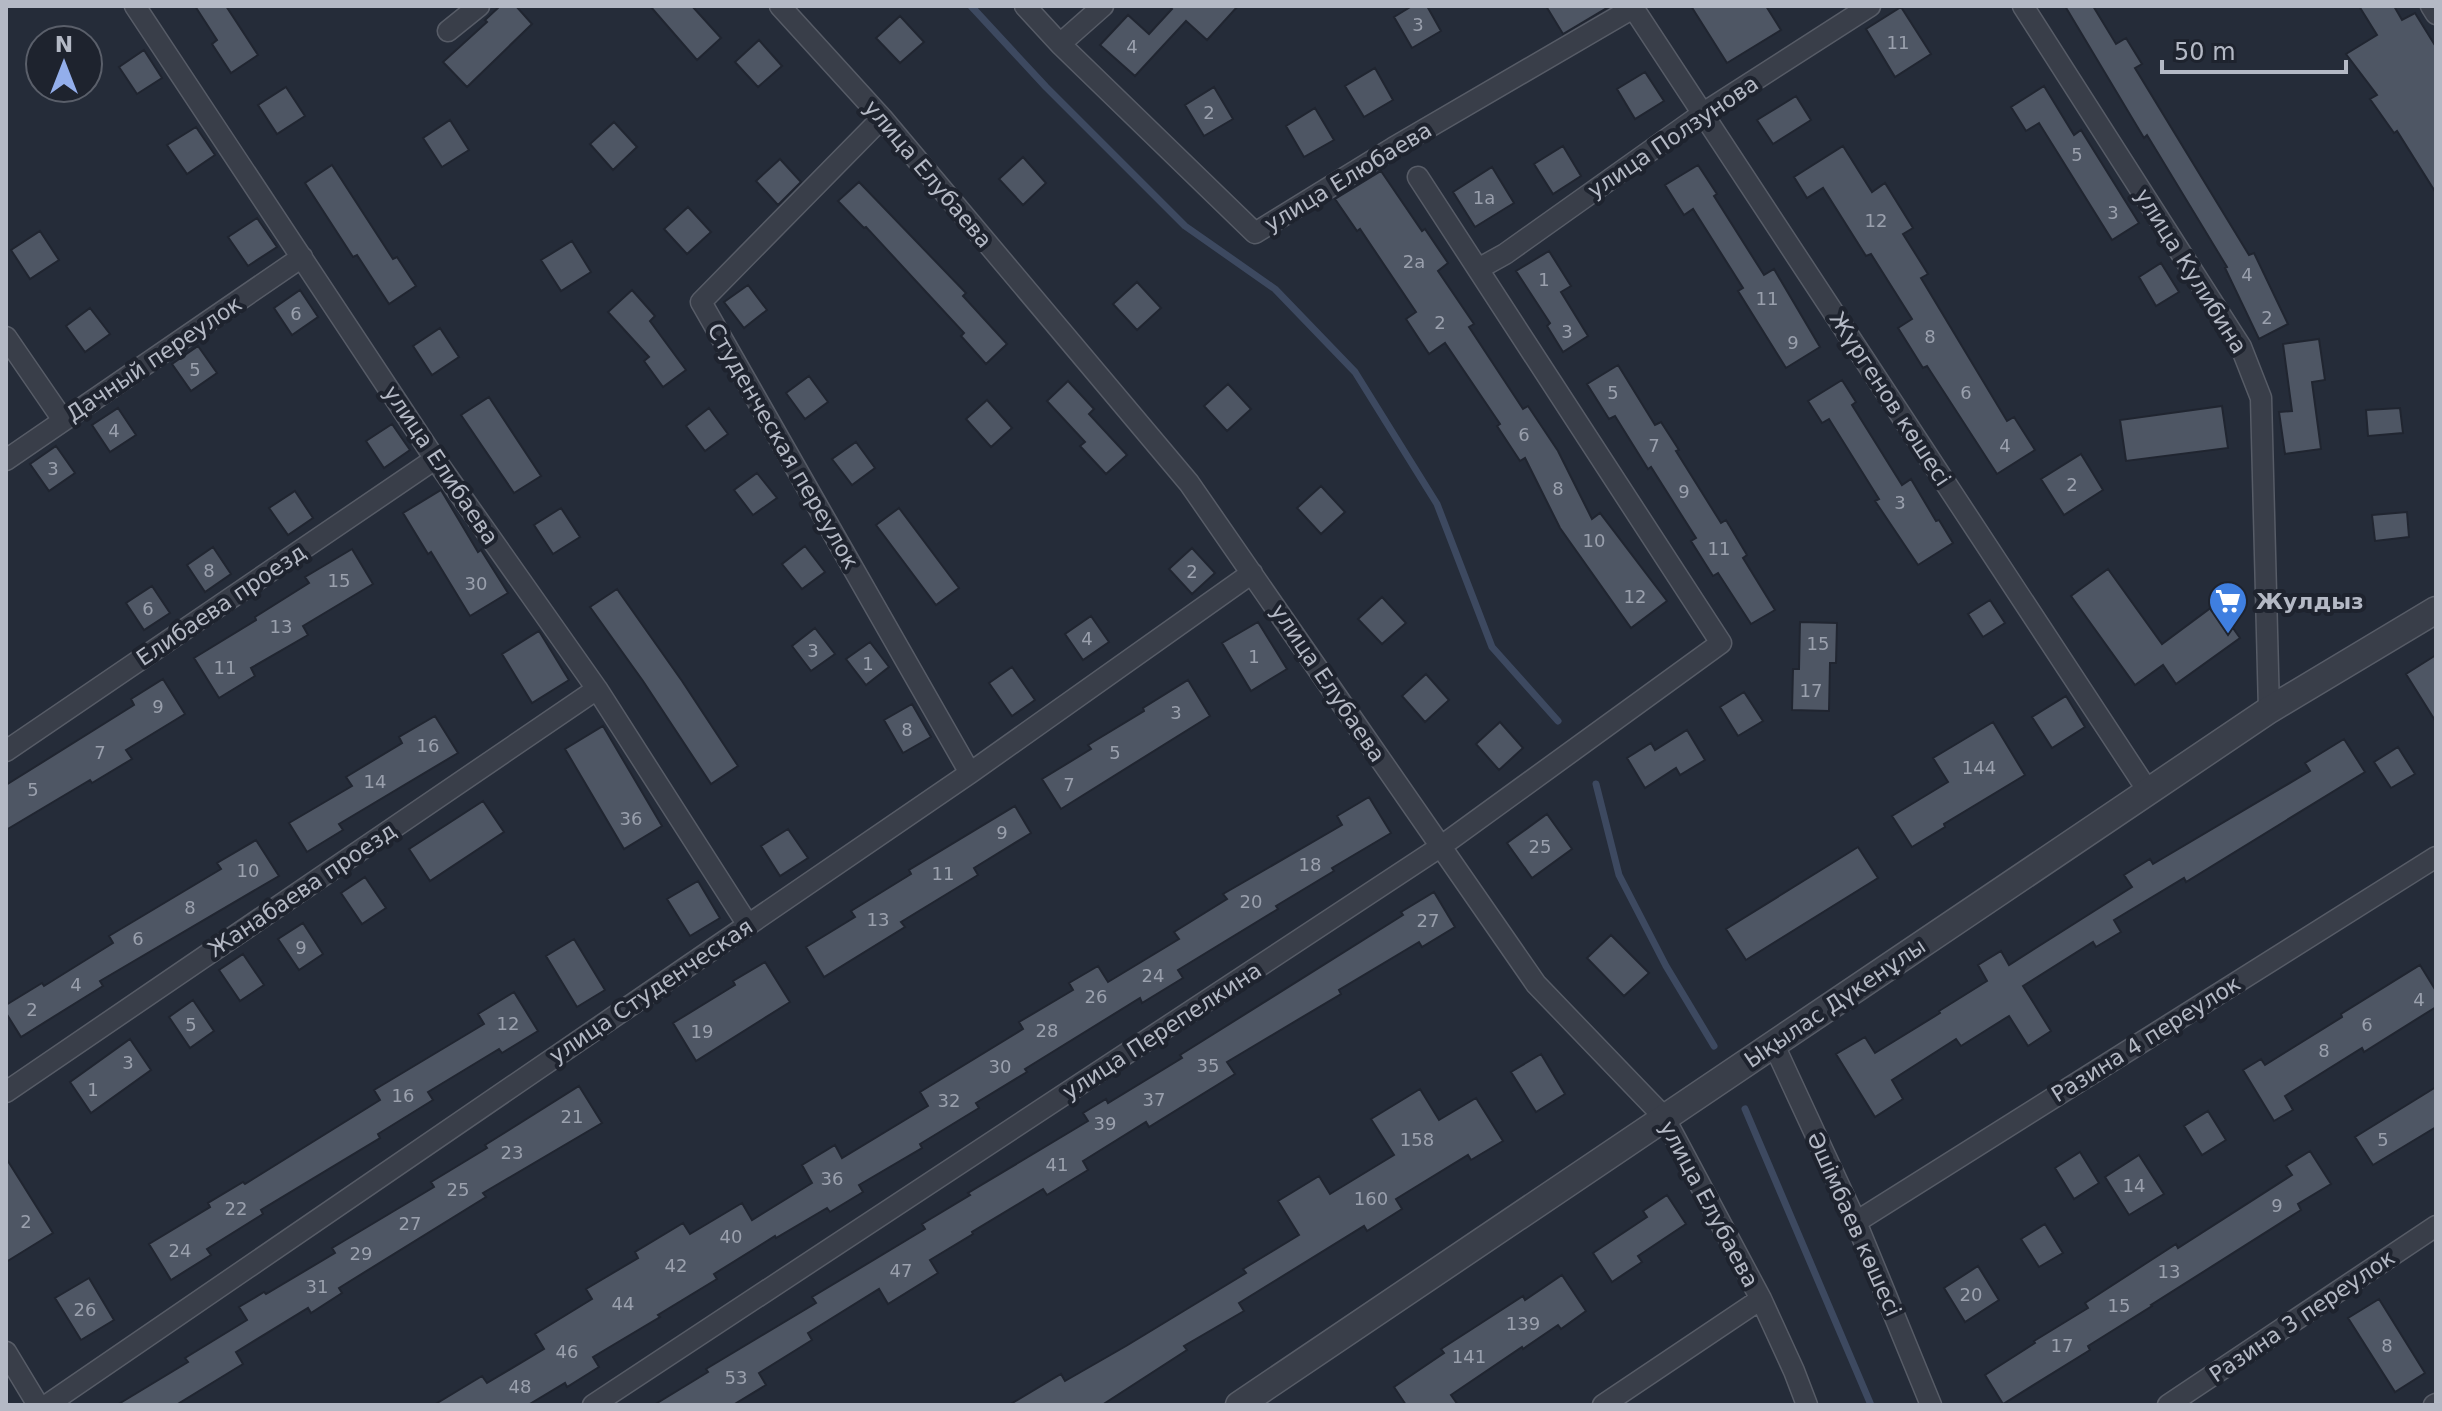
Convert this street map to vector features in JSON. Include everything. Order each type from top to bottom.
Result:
[{"type":"street","name":"улица Елибаева","points":[[135,6],[435,459],[597,689],[748,925]]},
{"type":"street","points":[[448,31],[479,6]]},
{"type":"street","name":"улица Елубаева","points":[[780,6],[882,118],[1189,483],[1536,984],[1664,1117],[1761,1299],[1807,1405]]},
{"type":"street","name":"улица Елюбаева","points":[[1025,6],[1060,44],[1255,233],[1633,7]]},
{"type":"street","points":[[1060,44],[1103,6]]},
{"type":"street","name":"улица Ползунова","points":[[1478,269],[1505,254],[1702,114],[1870,6]]},
{"type":"street","name":"улица Кулибина","points":[[2023,6],[2241,347],[2261,398],[2269,710]]},
{"type":"street","points":[[2431,6],[2436,14]]},
{"type":"street","name":"Жүргенов көшесі","points":[[1633,7],[2148,791]]},
{"type":"street","name":"Студенческая переулок","points":[[882,118],[701,302],[970,773]]},
{"type":"street","points":[[1418,177],[1478,269]]},
{"type":"street","name":"Дачный переулок","points":[[6,460],[302,257]]},
{"type":"street","name":"улица Перепелкина","points":[[593,1405],[1440,847],[1721,643],[1478,269]]},
{"type":"street","points":[[6,337],[63,420]]},
{"type":"street","name":"Елибаева проезд","points":[[6,751],[435,459]]},
{"type":"street","name":"улица Студенческая","points":[[47,1405],[970,773],[1252,573]]},
{"type":"street","name":"Ықылас Дүкенұлы","points":[[1239,1405],[2269,710],[2436,610]]},
{"type":"street","name":"Жанабаева проезд","points":[[6,1092],[597,689]]},
{"type":"street","name":"Разина 4 переулок","points":[[1856,1222],[2436,857]]},
{"type":"street","name":"Әшімбаев көшесі","points":[[1774,1045],[1856,1222],[1931,1405]]},
{"type":"street","name":"Разина 3 переулок","points":[[2168,1405],[2436,1226]]},
{"type":"street","points":[[1603,1405],[1761,1299]]},
{"type":"street","points":[[6,1352],[38,1405]]},
{"type":"building","points":[[195,6],[226,6],[258,55],[231,73],[212,44],[217,40]]},
{"type":"building","points":[[500,6],[516,6],[532,24],[467,87],[443,62]]},
{"type":"building","points":[[650,6],[692,6],[721,38],[697,60]]},
{"type":"building","points":[[1169,6],[1238,6],[1207,40],[1186,21],[1135,76],[1100,45],[1128,15],[1149,34],[1172,9]]},
{"type":"building","points":[[1412,6],[1427,6],[1441,31],[1412,48],[1394,17]]},
{"type":"building","points":[[1546,6],[1610,6],[1563,34]]},
{"type":"building","points":[[1691,6],[1766,6],[1781,30],[1727,63]]},
{"type":"building","points":[[2065,6],[2093,6],[2116,44],[2126,38],[2142,64],[2135,68],[2249,255],[2254,253],[2288,324],[2259,339],[2227,267],[2147,135],[2144,138]]},
{"type":"building","points":[[2359,6],[2394,6],[2402,20],[2415,13],[2436,47],[2436,193],[2397,131],[2394,133],[2370,99],[2377,95],[2346,54],[2377,35]]},
{"type":"building","points":[[1901,7],[1931,54],[1895,77],[1866,29]]},
{"type":"building","points":[[900,16],[924,42],[900,63],[876,38]]},
{"type":"building","points":[[759,40],[782,66],[758,87],[735,62]]},
{"type":"building","points":[[144,50],[162,78],[137,94],[119,67]]},
{"type":"building","points":[[1375,68],[1393,100],[1364,117],[1345,86]]},
{"type":"building","points":[[1645,72],[1664,101],[1635,119],[1617,89]]},
{"type":"building","points":[[2044,86],[2074,135],[2081,130],[2139,223],[2112,240],[2039,123],[2026,131],[2011,107]]},
{"type":"building","points":[[286,87],[305,116],[277,134],[258,105]]},
{"type":"building","points":[[1214,87],[1233,119],[1204,136],[1185,105]]},
{"type":"building","points":[[1796,96],[1811,120],[1773,144],[1757,120]]},
{"type":"building","points":[[1315,108],[1334,140],[1304,157],[1286,126]]},
{"type":"building","points":[[450,120],[469,150],[442,167],[423,138]]},
{"type":"building","points":[[614,122],[637,147],[613,170],[590,144]]},
{"type":"building","points":[[196,127],[215,155],[187,174],[167,145]]},
{"type":"building","points":[[1563,146],[1581,176],[1553,194],[1534,164]]},
{"type":"building","points":[[1843,146],[1872,192],[1885,183],[1913,228],[1903,234],[1928,274],[1921,278],[2007,421],[2014,417],[2035,450],[1997,474],[1927,366],[1923,368],[1898,328],[1912,319],[1871,254],[1866,256],[1823,188],[1807,198],[1794,177]]},
{"type":"building","points":[[1023,157],[1046,183],[1023,205],[999,179]]},
{"type":"building","points":[[780,159],[801,182],[778,205],[756,181]]},
{"type":"building","points":[[332,165],[393,259],[397,257],[416,286],[389,304],[357,255],[353,257],[305,183]]},
{"type":"building","points":[[1698,165],[1764,275],[1774,269],[1820,347],[1786,368],[1738,291],[1743,288],[1693,209],[1684,215],[1665,185]]},
{"type":"building","points":[[1492,167],[1514,203],[1475,227],[1453,192]]},
{"type":"building","points":[[1381,171],[1448,263],[1438,271],[1474,324],[1469,327],[1523,409],[1528,406],[1558,451],[1592,519],[1600,513],[1667,601],[1631,628],[1560,528],[1525,458],[1520,461],[1497,426],[1500,424],[1445,343],[1429,354],[1406,319],[1416,312],[1360,229],[1357,231],[1335,199]]},
{"type":"building","points":[[859,182],[966,293],[963,296],[1007,344],[986,364],[961,336],[964,333],[838,201]]},
{"type":"building","points":[[688,207],[711,232],[687,254],[664,229]]},
{"type":"building","points":[[257,218],[277,247],[248,266],[228,237]]},
{"type":"building","points":[[40,231],[59,260],[30,279],[11,250]]},
{"type":"building","points":[[572,241],[591,272],[561,291],[541,260]]},
{"type":"building","points":[[1549,251],[1571,286],[1561,292],[1588,336],[1563,352],[1547,326],[1550,323],[1516,271]]},
{"type":"building","points":[[2161,263],[2179,292],[2156,306],[2139,277]]},
{"type":"building","points":[[1137,282],[1161,308],[1137,330],[1113,304]]},
{"type":"building","points":[[748,285],[767,310],[744,328],[724,302]]},
{"type":"building","points":[[300,290],[318,317],[292,335],[274,308]]},
{"type":"building","points":[[632,290],[655,316],[650,321],[686,370],[663,387],[644,361],[649,357],[608,312]]},
{"type":"building","points":[[90,308],[110,334],[85,352],[66,326]]},
{"type":"building","points":[[440,328],[459,357],[432,375],[413,346]]},
{"type":"building","points":[[2319,339],[2325,380],[2312,382],[2321,449],[2285,454],[2279,412],[2292,411],[2283,344]]},
{"type":"building","points":[[198,346],[217,373],[191,391],[172,364]]},
{"type":"building","points":[[1618,365],[1655,425],[1661,422],[1721,523],[1726,520],[1747,555],[1743,558],[1775,610],[1751,624],[1718,573],[1713,576],[1691,541],[1696,538],[1651,467],[1648,469],[1615,416],[1609,419],[1587,384]]},
{"type":"building","points":[[809,376],[828,402],[805,419],[786,393]]},
{"type":"building","points":[[1842,380],[1856,402],[1852,405],[1902,485],[1911,479],[1953,543],[1918,565],[1875,501],[1879,499],[1829,419],[1822,423],[1808,401]]},
{"type":"building","points":[[1068,381],[1094,409],[1089,414],[1127,455],[1106,474],[1080,446],[1085,442],[1047,401]]},
{"type":"building","points":[[1228,384],[1251,409],[1227,431],[1204,406]]},
{"type":"building","points":[[489,397],[541,476],[514,493],[461,415]]},
{"type":"building","points":[[987,400],[1012,428],[991,447],[966,419]]},
{"type":"building","points":[[2222,406],[2228,448],[2126,461],[2120,420]]},
{"type":"building","points":[[118,408],[136,435],[110,452],[92,425]]},
{"type":"building","points":[[709,408],[728,434],[705,451],[686,426]]},
{"type":"building","points":[[2400,408],[2403,433],[2368,436],[2366,410]]},
{"type":"building","points":[[392,424],[410,450],[384,468],[366,441]]},
{"type":"building","points":[[856,442],[875,468],[852,485],[832,459]]},
{"type":"building","points":[[56,446],[75,473],[49,491],[30,464]]},
{"type":"building","points":[[2081,454],[2103,490],[2064,515],[2041,479]]},
{"type":"building","points":[[757,473],[777,498],[753,515],[734,490]]},
{"type":"building","points":[[1321,486],[1345,512],[1321,534],[1297,508]]},
{"type":"building","points":[[441,490],[478,552],[481,550],[508,593],[470,616],[403,513]]},
{"type":"building","points":[[295,491],[313,518],[288,535],[269,508]]},
{"type":"building","points":[[561,508],[580,537],[553,554],[534,525]]},
{"type":"building","points":[[899,508],[959,588],[936,605],[876,525]]},
{"type":"building","points":[[2407,512],[2409,537],[2375,541],[2372,515]]},
{"type":"building","points":[[805,546],[825,572],[802,589],[782,564]]},
{"type":"building","points":[[213,547],[231,574],[205,592],[187,565]]},
{"type":"building","points":[[1192,548],[1215,573],[1192,594],[1169,569]]},
{"type":"building","points":[[352,549],[373,584],[303,626],[308,635],[251,668],[255,676],[219,698],[194,658],[256,620],[255,617],[309,583],[305,577]]},
{"type":"building","points":[[2108,569],[2162,644],[2216,604],[2240,638],[2176,684],[2163,665],[2135,685],[2071,596]]},
{"type":"building","points":[[152,586],[170,613],[144,630],[126,603]]},
{"type":"building","points":[[617,589],[738,766],[711,784],[590,607]]},
{"type":"building","points":[[1382,597],[1406,623],[1382,644],[1358,619]]},
{"type":"building","points":[[1990,600],[2005,623],[1983,637],[1968,614]]},
{"type":"building","points":[[1091,616],[1109,642],[1083,660],[1065,634]]},
{"type":"building","points":[[1258,622],[1287,669],[1251,691],[1222,643]]},
{"type":"building","points":[[1800,622],[1837,623],[1836,663],[1830,663],[1829,711],[1792,710],[1793,669],[1799,669]]},
{"type":"building","points":[[815,628],[835,654],[811,671],[792,646]]},
{"type":"building","points":[[539,631],[569,680],[532,703],[502,654]]},
{"type":"building","points":[[870,642],[889,667],[866,685],[846,659]]},
{"type":"building","points":[[2436,655],[2436,722],[2406,674]]},
{"type":"building","points":[[1012,667],[1035,700],[1012,716],[989,683]]},
{"type":"building","points":[[1426,674],[1449,700],[1425,722],[1402,696]]},
{"type":"building","points":[[163,679],[185,714],[126,750],[132,759],[6,830],[6,785],[134,705],[131,699]]},
{"type":"building","points":[[1188,680],[1210,716],[1061,809],[1042,779],[1091,749],[1088,745]]},
{"type":"building","points":[[1744,692],[1763,721],[1738,736],[1720,707]]},
{"type":"building","points":[[2066,696],[2085,727],[2052,748],[2032,717]]},
{"type":"building","points":[[912,704],[931,737],[903,753],[884,720]]},
{"type":"building","points":[[435,716],[458,753],[339,824],[343,830],[307,852],[289,823],[352,786],[346,777],[402,743],[399,737]]},
{"type":"building","points":[[1500,722],[1523,748],[1499,770],[1476,744]]},
{"type":"building","points":[[1993,722],[2025,775],[1912,847],[1892,816],[1948,782],[1933,758]]},
{"type":"building","points":[[603,726],[662,826],[624,849],[565,749]]},
{"type":"building","points":[[1687,730],[1705,760],[1680,775],[1676,768],[1645,788],[1627,758],[1651,743],[1655,750]]},
{"type":"building","points":[[2344,739],[2365,772],[2186,882],[2184,878],[2114,920],[2121,932],[2096,947],[2093,942],[2023,986],[2051,1031],[2028,1046],[2009,1016],[1961,1046],[1956,1039],[1892,1080],[1903,1099],[1875,1117],[1836,1054],[1865,1037],[1875,1053],[1940,1013],[1987,981],[1978,965],[2001,951],[2009,965],[2132,887],[2124,875],[2150,859],[2153,864],[2310,771],[2305,763]]},
{"type":"building","points":[[2398,747],[2415,774],[2391,788],[2374,762]]},
{"type":"building","points":[[1369,797],[1391,833],[1332,868],[1334,871],[1276,906],[1278,909],[1178,970],[1183,978],[1142,1003],[1140,998],[1025,1069],[1027,1072],[976,1103],[979,1108],[920,1144],[922,1148],[859,1185],[863,1192],[830,1212],[827,1208],[775,1236],[714,1274],[717,1279],[593,1357],[599,1367],[567,1387],[565,1383],[528,1405],[434,1405],[482,1376],[487,1383],[544,1349],[535,1334],[592,1299],[586,1289],[638,1258],[635,1252],[683,1223],[690,1234],[742,1203],[752,1220],[812,1183],[802,1165],[835,1145],[842,1158],[928,1106],[920,1092],[1023,1029],[1019,1022],[1073,990],[1069,983],[1098,966],[1108,982],[1179,939],[1174,932],[1227,899],[1223,894],[1342,825],[1337,816]]},
{"type":"building","points":[[483,801],[504,832],[430,881],[409,849]]},
{"type":"building","points":[[1015,806],[1031,833],[974,868],[978,875],[901,922],[905,927],[824,977],[806,947],[855,917],[851,911],[911,874],[909,870]]},
{"type":"building","points":[[1547,814],[1572,849],[1532,878],[1507,843]]},
{"type":"building","points":[[788,829],[808,858],[780,876],[761,846]]},
{"type":"building","points":[[256,840],[279,876],[100,981],[103,986],[21,1037],[6,1013],[6,1005],[42,983],[44,986],[113,943],[109,936],[221,869],[217,863]]},
{"type":"building","points":[[1858,847],[1878,878],[1746,960],[1726,929]]},
{"type":"building","points":[[365,877],[386,908],[362,924],[341,893]]},
{"type":"building","points":[[698,881],[720,918],[690,936],[667,899]]},
{"type":"building","points":[[1434,892],[1455,927],[1422,947],[1419,942],[1339,990],[1341,994],[1227,1062],[1235,1074],[1149,1127],[1146,1122],[1083,1161],[1088,1170],[1047,1195],[1043,1189],[930,1260],[938,1273],[888,1304],[879,1289],[808,1333],[812,1340],[759,1373],[766,1385],[733,1405],[654,1405],[708,1372],[706,1369],[816,1303],[812,1297],[925,1229],[922,1224],[970,1195],[968,1193],[1088,1121],[1083,1113],[1106,1099],[1108,1103],[1182,1058],[1180,1055],[1403,915],[1401,912]]},
{"type":"building","points":[[303,923],[323,954],[299,970],[278,939]]},
{"type":"building","points":[[1611,935],[1649,973],[1624,996],[1587,958]]},
{"type":"building","points":[[574,939],[605,990],[577,1007],[546,956]]},
{"type":"building","points":[[243,954],[264,985],[240,1001],[219,970]]},
{"type":"building","points":[[765,962],[790,1002],[696,1061],[673,1023],[735,985],[733,981]]},
{"type":"building","points":[[2420,965],[2436,991],[2436,1007],[2285,1096],[2293,1110],[2274,1121],[2243,1070],[2261,1059],[2265,1065]]},
{"type":"building","points":[[514,992],[538,1031],[502,1053],[499,1049],[428,1092],[433,1100],[378,1134],[380,1138],[261,1210],[263,1214],[207,1249],[211,1255],[171,1280],[149,1244],[210,1207],[208,1203],[243,1182],[245,1184],[380,1100],[374,1090],[484,1024],[478,1014]]},
{"type":"building","points":[[193,1000],[214,1031],[190,1048],[169,1017]]},
{"type":"building","points":[[130,1039],[151,1070],[91,1113],[70,1082]]},
{"type":"building","points":[[1541,1054],[1565,1094],[1536,1112],[1511,1072]]},
{"type":"building","points":[[579,1086],[602,1123],[483,1193],[486,1197],[339,1288],[342,1293],[311,1313],[308,1308],[236,1352],[243,1364],[176,1405],[117,1405],[188,1362],[185,1358],[247,1320],[239,1307],[335,1253],[332,1248],[434,1187],[431,1182]]},
{"type":"building","points":[[2436,1087],[2436,1127],[2373,1165],[2355,1137]]},
{"type":"building","points":[[1420,1089],[1439,1120],[1476,1098],[1503,1141],[1471,1160],[1468,1155],[1396,1199],[1402,1209],[1367,1231],[1364,1226],[1239,1303],[1244,1311],[1184,1346],[1187,1350],[1102,1405],[1009,1405],[1061,1374],[1065,1381],[1126,1346],[1246,1273],[1243,1269],[1299,1235],[1278,1201],[1319,1176],[1330,1194],[1394,1155],[1371,1119]]},
{"type":"building","points":[[2208,1111],[2226,1140],[2202,1155],[2184,1126]]},
{"type":"building","points":[[2310,1151],[2331,1184],[2298,1204],[2301,1210],[2003,1404],[1985,1375],[2088,1308],[2085,1303],[2292,1175],[2286,1166]]},
{"type":"building","points":[[2080,1152],[2099,1183],[2074,1199],[2055,1168]]},
{"type":"building","points":[[2139,1155],[2164,1194],[2129,1215],[2105,1177]]},
{"type":"building","points":[[6,1158],[53,1233],[6,1262]]},
{"type":"building","points":[[1667,1195],[1686,1224],[1638,1256],[1642,1262],[1612,1282],[1593,1253],[1647,1217],[1643,1211]]},
{"type":"building","points":[[2045,1224],[2063,1253],[2039,1267],[2021,1239]]},
{"type":"building","points":[[1978,1266],[1999,1300],[1965,1322],[1944,1288]]},
{"type":"building","points":[[1562,1275],[1586,1311],[1561,1329],[1558,1325],[1522,1347],[1451,1395],[1458,1405],[1406,1405],[1394,1387],[1444,1353],[1441,1349],[1523,1296],[1525,1300]]},
{"type":"building","points":[[89,1278],[114,1320],[81,1340],[55,1298]]},
{"type":"building","points":[[2379,1299],[2425,1373],[2395,1392],[2348,1318]]},
{"type":"waterway","points":[[971,6],[1046,87],[1185,226],[1275,289],[1355,372],[1437,504],[1492,647],[1558,721]]},
{"type":"waterway","points":[[1596,784],[1619,875],[1666,966],[1714,1046]]},
{"type":"waterway","points":[[1745,1109],[1871,1405]]},
{"type":"place","name":"Жулдыз","points":[[2228,635]]}]
